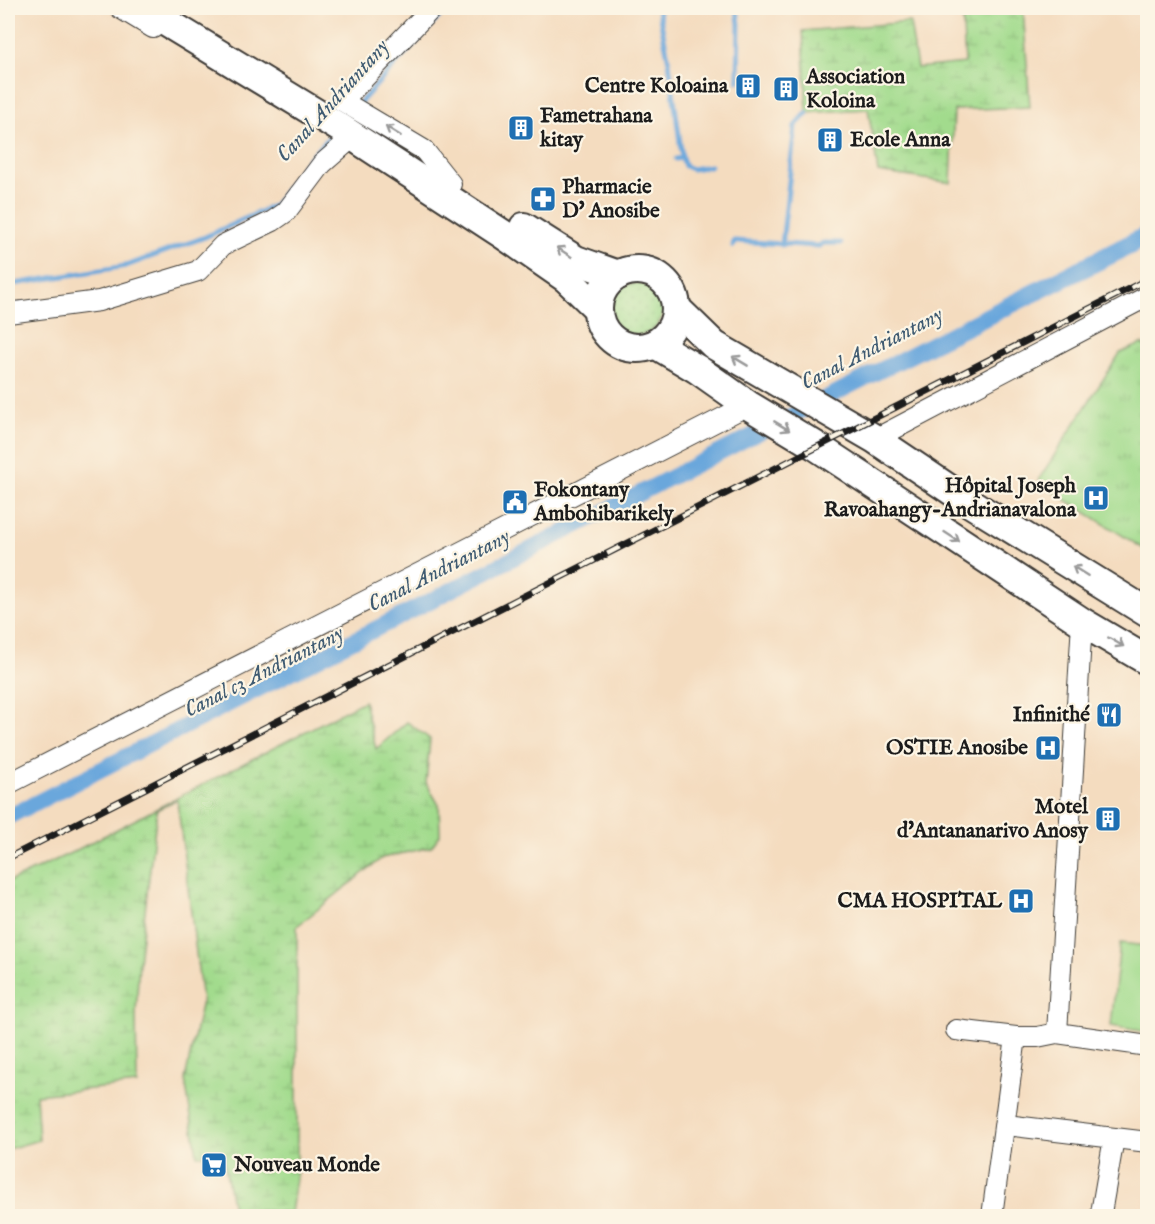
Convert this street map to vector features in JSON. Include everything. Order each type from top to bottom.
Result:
[{"type":"main road","points":[[142,8],[338,122],[447,190],[566,278],[597,308],[603,327],[616,343],[638,349],[655,344],[671,329],[676,308],[673,295],[666,283],[658,276],[645,271],[632,270],[618,275],[603,289],[597,308]]},
{"type":"main road","points":[[170,8],[338,122]]},
{"type":"main road","points":[[447,190],[514,220],[576,260],[618,275]]},
{"type":"main road","points":[[676,308],[714,345],[875,439],[967,501],[1148,613]]},
{"type":"main road","points":[[655,344],[816,446],[1082,622],[1148,661]]},
{"type":"street","points":[[120,8],[338,122]]},
{"type":"street","points":[[8,313],[99,301],[198,271],[223,245],[273,221],[286,212],[322,164],[338,122],[432,8]]},
{"type":"street","points":[[875,439],[1148,296]]},
{"type":"street","points":[[8,784],[748,405]]},
{"type":"street","points":[[1057,1033],[1082,622]]},
{"type":"street","points":[[956,1030],[1016,1037],[1037,1037],[1057,1033],[1148,1046]]},
{"type":"street","points":[[992,1216],[1016,1037]]},
{"type":"street","points":[[1006,1125],[1148,1142]]},
{"type":"street","points":[[1101,1213],[1114,1138]]},
{"type":"green space","points":[[962,8],[1023,8],[1030,107],[954,110],[951,183],[878,172],[868,109],[807,113],[803,31],[910,22],[917,68],[965,63]]},
{"type":"green space","points":[[637,283],[647,285],[655,291],[661,299],[663,309],[661,319],[655,327],[647,333],[637,335],[627,333],[619,327],[613,319],[611,309],[613,299],[619,291],[627,285]]},
{"type":"green space","points":[[1141,344],[1148,348],[1147,551],[1042,485],[1039,479],[1120,353]]},
{"type":"green space","points":[[364,701],[376,749],[407,722],[430,739],[426,783],[439,805],[440,835],[431,847],[382,858],[297,926],[297,1170],[291,1213],[233,1209],[223,1156],[197,1155],[185,1079],[202,1001],[177,799],[157,810],[139,962],[136,1013],[137,1084],[36,1095],[39,1140],[8,1149],[8,882],[73,852]]},
{"type":"green space","points":[[1120,943],[1147,946],[1147,1032],[1111,1026]]},
{"type":"waterway","name":"Canal Andriantany","points":[[357,106],[447,8]]},
{"type":"waterway","points":[[658,8],[669,62],[682,157]]},
{"type":"waterway","points":[[737,8],[738,81]]},
{"type":"waterway","points":[[782,245],[795,126],[807,113]]},
{"type":"waterway","name":"Canal Andriantany","points":[[8,285],[126,266],[205,237],[275,205],[307,161],[333,133]]},
{"type":"waterway","points":[[676,159],[682,158],[685,166],[692,169],[710,166]]},
{"type":"waterway","name":"Canal c3 Andriantany","points":[[8,817],[1148,233]]},
{"type":"waterway","points":[[733,246],[734,241],[819,246],[823,243],[841,243]]},
{"type":"waterway","name":"Canal c3 Andriantany","points":[[829,402],[1148,244]]},
{"type":"waterway","name":"Canal c3 Andriantany","points":[[792,421],[810,412]]},
{"type":"waterway","name":"Canal c3 Andriantany","points":[[8,823],[400,623],[673,479],[773,430]]},
{"type":"railway","points":[[8,858],[1148,279]]},
{"type":"place","name":"Centre Koloaina","points":[[748,86]]},
{"type":"place","name":"Association Koloina","points":[[786,89]]},
{"type":"place","name":"Fametrahana kitay","points":[[521,128]]},
{"type":"place","name":"Ecole Anna","points":[[830,140]]},
{"type":"place","name":"Pharmacie D' Anosibe","points":[[543,199]]},
{"type":"place","name":"Hôpital Joseph Ravoahangy-Andrianavalona","points":[[1096,498]]},
{"type":"place","name":"Fokontany Ambohibarikely","points":[[515,502]]},
{"type":"place","name":"Infinithé","points":[[1109,715]]},
{"type":"place","name":"OSTIE Anosibe","points":[[1048,748]]},
{"type":"place","name":"Motel d'Antananarivo Anosy","points":[[1108,819]]},
{"type":"place","name":"CMA HOSPITAL","points":[[1021,901]]},
{"type":"place","name":"Nouveau Monde","points":[[214,1165]]}]
